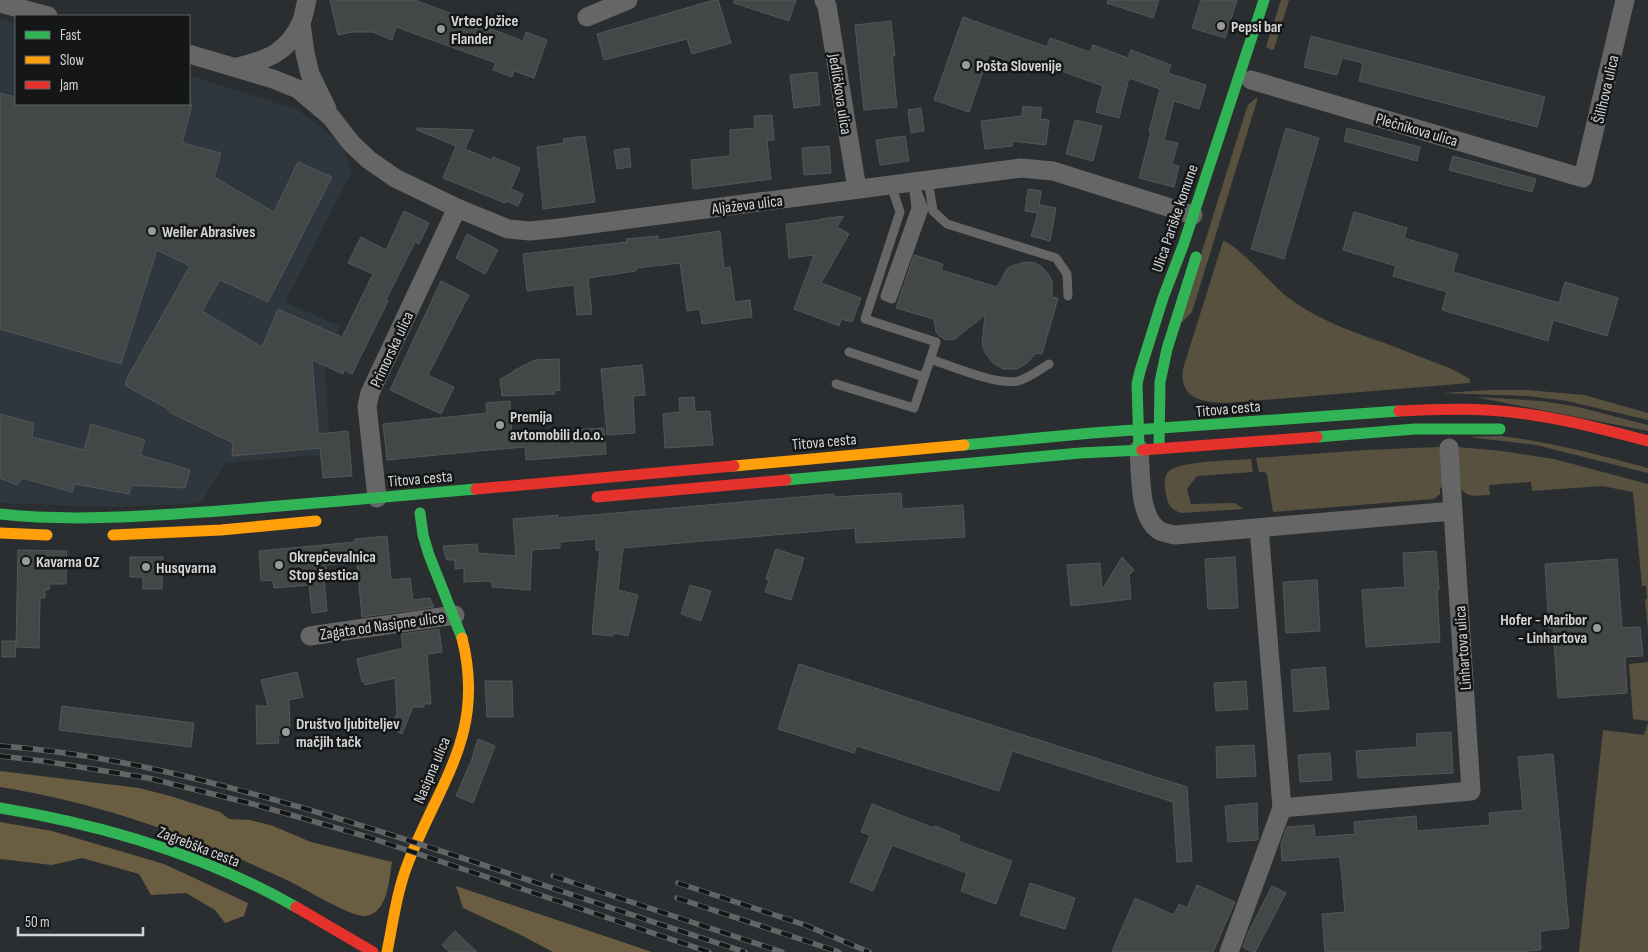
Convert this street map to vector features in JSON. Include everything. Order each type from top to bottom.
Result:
[{"type":"main road","name":"Ulica Pariške komune","points":[[1139,440],[1137,384],[1163,298],[1193,215],[1264,0]]},
{"type":"main road","points":[[1160,448],[1160,382],[1167,350],[1199,247]]},
{"type":"main road","name":"Titova cesta","points":[[586,498],[1080,453],[1139,440],[1159,429],[1362,413],[1459,409],[1503,411],[1605,429],[1648,441]]},
{"type":"main road","name":"Titova cesta","points":[[0,514],[28,517],[116,518],[377,498],[1082,434],[1139,440],[1160,448],[1211,446],[1415,429],[1468,428],[1511,430]]},
{"type":"main road","name":"Nasipna ulica","points":[[387,952],[398,898],[408,863],[458,753],[466,725],[468,657],[455,615],[431,560],[421,530],[420,512]]},
{"type":"main road","points":[[100,535],[221,530],[324,520]]},
{"type":"main road","points":[[0,533],[59,535]]},
{"type":"main road","name":"Zagrebška cesta","points":[[0,808],[85,825],[183,855],[239,878],[290,904],[372,952]]},
{"type":"street","points":[[237,68],[263,61],[277,54],[289,42],[301,23],[307,0]]},
{"type":"street","points":[[587,17],[628,0]]},
{"type":"street","name":"Jedličkova ulica","points":[[824,0],[827,6],[857,189]]},
{"type":"street","name":"Šilihova ulica","points":[[1583,178],[1625,0]]},
{"type":"street","points":[[0,3],[44,15]]},
{"type":"street","name":"Aljaževa ulica","points":[[301,23],[310,74],[330,117]]},
{"type":"street","name":"Aljaževa ulica","points":[[190,54],[273,79],[298,89],[330,117],[351,143],[369,160],[395,178],[508,230],[530,231],[1021,168],[1053,171],[1193,215]]},
{"type":"street","name":"Plečnikova ulica","points":[[1252,78],[1583,178]]},
{"type":"street","name":"Primorska ulica","points":[[377,498],[367,406],[370,393],[457,208]]},
{"type":"street","points":[[1139,440],[1141,480],[1146,513],[1159,530],[1175,535],[1453,511],[1449,448]]},
{"type":"street","points":[[1141,480],[1160,448]]},
{"type":"street","name":"Linhartova ulica","points":[[1282,808],[1471,791],[1453,511]]},
{"type":"street","points":[[1229,952],[1282,808],[1259,528]]},
{"type":"street","name":"Zagata od Nasipne ulice","points":[[310,636],[455,615]]},
{"type":"lane","points":[[920,181],[924,209],[892,300],[885,296],[916,208],[920,181]]},
{"type":"lane","points":[[920,181],[933,211],[947,224],[1056,258],[1067,274],[1068,296]]},
{"type":"lane","points":[[836,384],[914,408],[936,342],[865,319],[900,212],[891,185]]},
{"type":"lane","points":[[849,352],[924,377]]},
{"type":"lane","points":[[930,359],[997,381],[1016,381],[1028,377],[1049,364]]},
{"type":"shaded area","points":[[1281,0],[1289,0],[1274,49],[1272,50],[1266,47]]},
{"type":"shaded area","points":[[0,19],[15,23],[15,105],[190,105],[190,75],[298,110],[341,143],[351,173],[285,302],[340,326],[325,365],[330,454],[225,463],[201,503],[116,507],[0,503]]},
{"type":"shaded area","points":[[1257,97],[1192,312],[1179,325],[1247,107]]},
{"type":"shaded area","points":[[1223,241],[1235,248],[1286,296],[1310,312],[1349,330],[1454,370],[1470,379],[1470,383],[1226,403],[1201,400],[1194,397],[1185,387],[1183,369]]},
{"type":"shaded area","points":[[1527,390],[1584,395],[1648,413],[1648,420],[1567,401],[1528,396],[1442,393]]},
{"type":"shaded area","points":[[1476,397],[1542,401],[1578,407],[1648,425],[1648,431]]},
{"type":"shaded area","points":[[1501,436],[1557,445],[1593,454],[1648,468],[1648,473],[1536,445],[1468,437]]},
{"type":"shaded area","points":[[1458,447],[1554,459],[1648,484],[1648,631],[1645,599],[1647,599],[1646,586],[1642,586],[1633,492],[1602,486],[1532,491],[1531,482],[1489,485],[1490,495],[1469,495],[1461,488]]},
{"type":"shaded area","points":[[1441,448],[1444,486],[1440,488],[1440,494],[1434,499],[1273,512],[1267,475],[1265,472],[1259,472],[1256,458],[1366,450]]},
{"type":"shaded area","points":[[1251,459],[1253,472],[1197,476],[1187,489],[1191,504],[1235,503],[1243,509],[1182,513],[1169,505],[1165,480],[1166,474],[1174,468],[1194,463]]},
{"type":"shaded area","points":[[1648,662],[1648,721],[1633,719],[1629,664]]},
{"type":"shaded area","points":[[1648,723],[1648,952],[1579,952],[1603,730],[1644,735]]},
{"type":"shaded area","points":[[0,771],[139,788],[220,812],[229,819],[250,820],[273,826],[311,842],[392,862],[386,895],[383,903],[373,914],[358,915],[254,865],[148,824],[75,802],[0,787]]},
{"type":"shaded area","points":[[0,822],[52,831],[164,864],[248,903],[244,916],[225,923],[215,910],[186,893],[151,895],[139,874],[82,858],[52,865],[0,859]]},
{"type":"shaded area","points":[[456,886],[652,952],[553,952],[463,908]]},
{"type":"building","name":"Vrtec Jožice Flander","points":[[330,0],[415,0],[523,41],[526,32],[547,40],[534,78],[514,71],[512,77],[493,70],[496,63],[396,27],[392,40],[373,32],[352,32],[338,35]]},
{"type":"building","points":[[718,0],[731,43],[692,54],[687,39],[604,60],[597,34]]},
{"type":"building","points":[[734,0],[796,0],[789,21],[734,3]]},
{"type":"building","points":[[1108,0],[1159,0],[1153,18],[1107,3]]},
{"type":"building","points":[[1201,0],[1237,0],[1225,38],[1192,28]]},
{"type":"building","points":[[963,17],[1047,47],[1050,38],[1090,52],[1093,45],[1128,58],[1131,50],[1171,65],[1168,73],[1206,85],[1199,109],[1174,101],[1164,140],[1178,143],[1172,164],[1179,166],[1174,187],[1139,178],[1160,89],[1129,78],[1119,118],[1096,112],[1103,86],[1045,65],[1042,73],[989,54],[969,112],[934,100]]},
{"type":"building","points":[[891,21],[895,56],[892,56],[897,107],[864,110],[855,25]]},
{"type":"building","points":[[1311,36],[1545,97],[1537,127],[1359,81],[1363,63],[1342,58],[1337,75],[1304,67]]},
{"type":"building","points":[[817,72],[820,105],[794,108],[790,75]]},
{"type":"building","name":"Weiler Abrasives","points":[[0,93],[15,97],[15,105],[192,104],[182,143],[221,153],[214,177],[274,212],[298,162],[332,177],[268,302],[220,280],[202,311],[262,347],[278,309],[342,337],[373,274],[348,263],[361,237],[386,250],[404,211],[429,223],[419,244],[415,242],[352,374],[344,370],[343,374],[312,360],[318,434],[348,431],[352,476],[323,478],[320,448],[232,456],[233,443],[169,412],[170,410],[126,386],[126,380],[190,266],[157,250],[121,364],[0,329]]},
{"type":"building","points":[[1023,106],[1042,108],[1040,119],[1049,120],[1046,145],[1012,141],[1012,146],[985,149],[981,121],[1022,116]]},
{"type":"building","points":[[921,108],[924,131],[911,133],[908,110]]},
{"type":"building","points":[[772,115],[774,140],[767,140],[771,179],[693,189],[691,160],[730,156],[730,130],[755,128],[754,116]]},
{"type":"building","points":[[1075,120],[1102,126],[1093,161],[1066,154]]},
{"type":"building","points":[[417,128],[473,130],[465,149],[492,160],[493,157],[520,168],[511,189],[523,194],[518,206],[506,201],[505,203],[443,178],[456,146],[417,130]]},
{"type":"building","points":[[1286,128],[1319,138],[1284,259],[1251,249]]},
{"type":"building","points":[[1347,128],[1420,147],[1417,161],[1344,141]]},
{"type":"building","points":[[585,136],[595,202],[543,209],[537,147],[564,143],[563,139]]},
{"type":"building","points":[[905,136],[909,161],[880,165],[876,140]]},
{"type":"building","points":[[829,146],[831,173],[804,175],[802,148]]},
{"type":"building","points":[[629,148],[631,167],[617,169],[614,150]]},
{"type":"building","points":[[1453,156],[1536,179],[1532,192],[1449,170]]},
{"type":"building","points":[[1028,189],[1041,191],[1039,207],[1040,205],[1056,208],[1050,241],[1031,236],[1038,213],[1025,211]]},
{"type":"building","points":[[1354,212],[1407,228],[1404,238],[1458,254],[1453,272],[1559,303],[1565,282],[1618,298],[1607,336],[1553,320],[1548,341],[1442,310],[1447,292],[1393,276],[1396,266],[1343,250]]},
{"type":"building","points":[[844,216],[837,227],[849,234],[821,283],[861,298],[852,322],[841,319],[839,326],[794,309],[814,255],[789,258],[786,224]]},
{"type":"building","points":[[720,231],[724,268],[730,267],[735,302],[750,300],[752,317],[702,324],[700,309],[687,311],[680,263],[636,268],[636,271],[588,278],[592,314],[577,315],[574,285],[527,291],[523,254],[627,242],[626,239],[658,236],[658,240]]},
{"type":"building","points":[[467,234],[498,250],[485,274],[456,258]]},
{"type":"building","points":[[914,255],[943,264],[941,270],[997,287],[1007,269],[1011,266],[1026,262],[1035,263],[1042,267],[1052,282],[1052,297],[1058,298],[1042,354],[1036,353],[1027,363],[1017,369],[1003,369],[993,363],[985,353],[982,343],[985,315],[955,339],[946,340],[936,332],[934,319],[896,308]]},
{"type":"building","points":[[441,281],[469,295],[428,375],[454,387],[441,414],[390,390]]},
{"type":"building","points":[[559,359],[560,390],[554,391],[555,394],[502,396],[500,379],[535,360]]},
{"type":"building","points":[[642,365],[645,395],[634,396],[633,398],[635,433],[607,435],[601,369]]},
{"type":"building","points":[[694,397],[695,412],[710,411],[713,445],[665,448],[663,414],[680,412],[679,398]]},
{"type":"building","points":[[510,401],[512,434],[604,428],[606,454],[526,460],[525,447],[387,460],[383,424],[487,413],[486,403]]},
{"type":"building","points":[[0,414],[34,423],[32,437],[84,450],[91,424],[145,440],[140,455],[190,470],[185,488],[131,485],[129,494],[75,484],[72,492],[22,478],[17,485],[0,478]]},
{"type":"building","points":[[901,493],[902,509],[963,505],[965,537],[856,543],[855,528],[623,548],[618,590],[638,595],[628,636],[614,633],[613,636],[592,634],[600,550],[596,550],[596,539],[560,542],[560,548],[532,550],[530,590],[492,587],[492,581],[464,582],[464,568],[455,569],[455,560],[447,560],[443,546],[477,544],[478,553],[516,556],[513,519],[558,515],[558,518],[834,494],[834,497]]},
{"type":"building","points":[[387,536],[391,580],[410,578],[413,600],[430,598],[434,607],[362,617],[357,563],[326,565],[326,569],[323,569],[327,611],[312,613],[309,585],[274,588],[273,580],[261,581],[259,551],[355,542],[355,539]]},
{"type":"building","points":[[776,549],[804,558],[791,600],[765,592],[769,580],[766,579]]},
{"type":"building","points":[[18,550],[67,551],[66,584],[50,584],[49,590],[45,590],[45,598],[40,598],[39,648],[16,647]]},
{"type":"building","points":[[1436,551],[1440,642],[1366,647],[1362,590],[1405,587],[1403,553]]},
{"type":"building","name":"Husqvarna","points":[[130,557],[163,557],[162,589],[143,589],[143,577],[130,577]]},
{"type":"building","points":[[1122,557],[1134,570],[1129,575],[1131,599],[1071,606],[1067,565],[1100,563],[1102,590]]},
{"type":"building","points":[[1235,557],[1238,608],[1208,609],[1205,559]]},
{"type":"building","name":"Hofer - Maribor - Linhartova","points":[[1617,559],[1622,628],[1640,627],[1643,656],[1625,657],[1627,693],[1558,698],[1553,628],[1549,628],[1545,564]]},
{"type":"building","points":[[1317,580],[1320,631],[1286,633],[1283,582]]},
{"type":"building","points":[[690,585],[711,591],[701,621],[681,614]]},
{"type":"building","points":[[439,629],[442,652],[427,654],[431,704],[424,704],[424,707],[413,707],[402,734],[390,728],[397,713],[395,678],[365,685],[364,681],[362,682],[357,659],[403,648],[401,634]]},
{"type":"building","points":[[2,641],[16,641],[15,657],[2,657]]},
{"type":"building","points":[[799,664],[1187,787],[1192,861],[1177,862],[1173,802],[1012,751],[999,791],[857,746],[854,753],[778,729]]},
{"type":"building","points":[[1325,667],[1329,709],[1294,712],[1291,670]]},
{"type":"building","points":[[297,672],[303,697],[289,700],[290,734],[278,735],[279,743],[257,744],[256,706],[268,706],[261,680]]},
{"type":"building","points":[[485,681],[512,681],[513,717],[487,717]]},
{"type":"building","points":[[1246,681],[1248,709],[1216,711],[1214,683]]},
{"type":"building","points":[[62,706],[194,723],[191,747],[59,730]]},
{"type":"building","points":[[1451,732],[1453,773],[1358,778],[1356,751],[1417,747],[1416,734]]},
{"type":"building","points":[[478,739],[495,746],[473,803],[456,796],[472,759]]},
{"type":"building","points":[[1254,745],[1256,776],[1217,778],[1216,747]]},
{"type":"building","points":[[1330,753],[1332,780],[1300,782],[1298,755]]},
{"type":"building","points":[[1553,754],[1569,928],[1540,931],[1541,950],[1517,952],[1325,952],[1322,914],[1345,912],[1340,857],[1282,861],[1281,844],[1287,827],[1314,825],[1315,837],[1355,834],[1354,822],[1416,816],[1417,831],[1490,825],[1489,813],[1523,810],[1518,757]]},
{"type":"building","points":[[1257,803],[1258,840],[1228,842],[1225,806]]},
{"type":"building","points":[[872,804],[960,836],[958,841],[1012,861],[996,904],[961,891],[967,873],[892,845],[873,891],[850,882],[870,835],[861,832]]},
{"type":"building","points":[[1030,883],[1075,898],[1065,929],[1020,915]]},
{"type":"building","points":[[1197,885],[1235,902],[1213,952],[1112,952],[1135,898],[1174,915],[1179,904],[1187,908]]},
{"type":"building","points":[[1272,886],[1286,893],[1255,952],[1252,952],[1243,947]]},
{"type":"building","points":[[455,931],[477,952],[449,952],[442,945]]},
{"type":"railway","points":[[0,746],[42,750],[126,763],[249,793],[434,849],[745,952]]},
{"type":"railway","points":[[0,756],[148,778],[253,804],[368,837],[709,952]]},
{"type":"railway","points":[[553,876],[782,952]]},
{"type":"railway","points":[[678,883],[805,925],[869,952]]},
{"type":"railway","points":[[677,898],[839,952]]},
{"type":"traffic: fast","points":[[1139,448],[1137,384],[1140,371],[1264,0]]},
{"type":"traffic: fast","points":[[1159,448],[1160,382],[1167,349],[1196,257]]},
{"type":"traffic: fast","points":[[964,445],[1092,433],[1399,411]]},
{"type":"traffic: fast","points":[[1317,437],[1415,429],[1500,429]]},
{"type":"traffic: fast","points":[[786,480],[1080,453],[1142,450]]},
{"type":"traffic: fast","points":[[0,514],[55,518],[137,516],[219,511],[476,489]]},
{"type":"traffic: fast","points":[[420,513],[423,535],[429,555],[462,638]]},
{"type":"traffic: fast","points":[[0,808],[77,823],[152,844],[226,872],[296,907]]},
{"type":"traffic: slow","points":[[734,466],[964,445]]},
{"type":"traffic: slow","points":[[113,535],[221,530],[316,521]]},
{"type":"traffic: slow","points":[[0,533],[47,535]]},
{"type":"traffic: slow","points":[[387,952],[404,874],[456,755],[464,729],[468,702],[468,672],[462,638]]},
{"type":"traffic: jam","points":[[1399,411],[1465,409],[1528,414],[1568,421],[1648,441]]},
{"type":"traffic: jam","points":[[1142,450],[1317,437]]},
{"type":"traffic: jam","points":[[476,489],[734,466]]},
{"type":"traffic: jam","points":[[597,497],[786,480]]},
{"type":"traffic: jam","points":[[296,907],[373,952]]},
{"type":"place","name":"Pepsi bar","points":[[1221,26]]},
{"type":"place","name":"Vrtec Jožice Flander","points":[[441,29]]},
{"type":"place","name":"Pošta Slovenije","points":[[966,65]]},
{"type":"place","name":"Weiler Abrasives","points":[[152,231]]},
{"type":"place","name":"Premija avtomobili d.o.o.","points":[[500,425]]},
{"type":"place","name":"Kavarna OZ","points":[[26,561]]},
{"type":"place","name":"Okrepčevalnica Stop šestica","points":[[279,565]]},
{"type":"place","name":"Husqvarna","points":[[146,567]]},
{"type":"place","name":"Hofer - Maribor - Linhartova","points":[[1597,628]]},
{"type":"place","name":"Društvo ljubiteljev mačjih tačk","points":[[286,732]]}]
